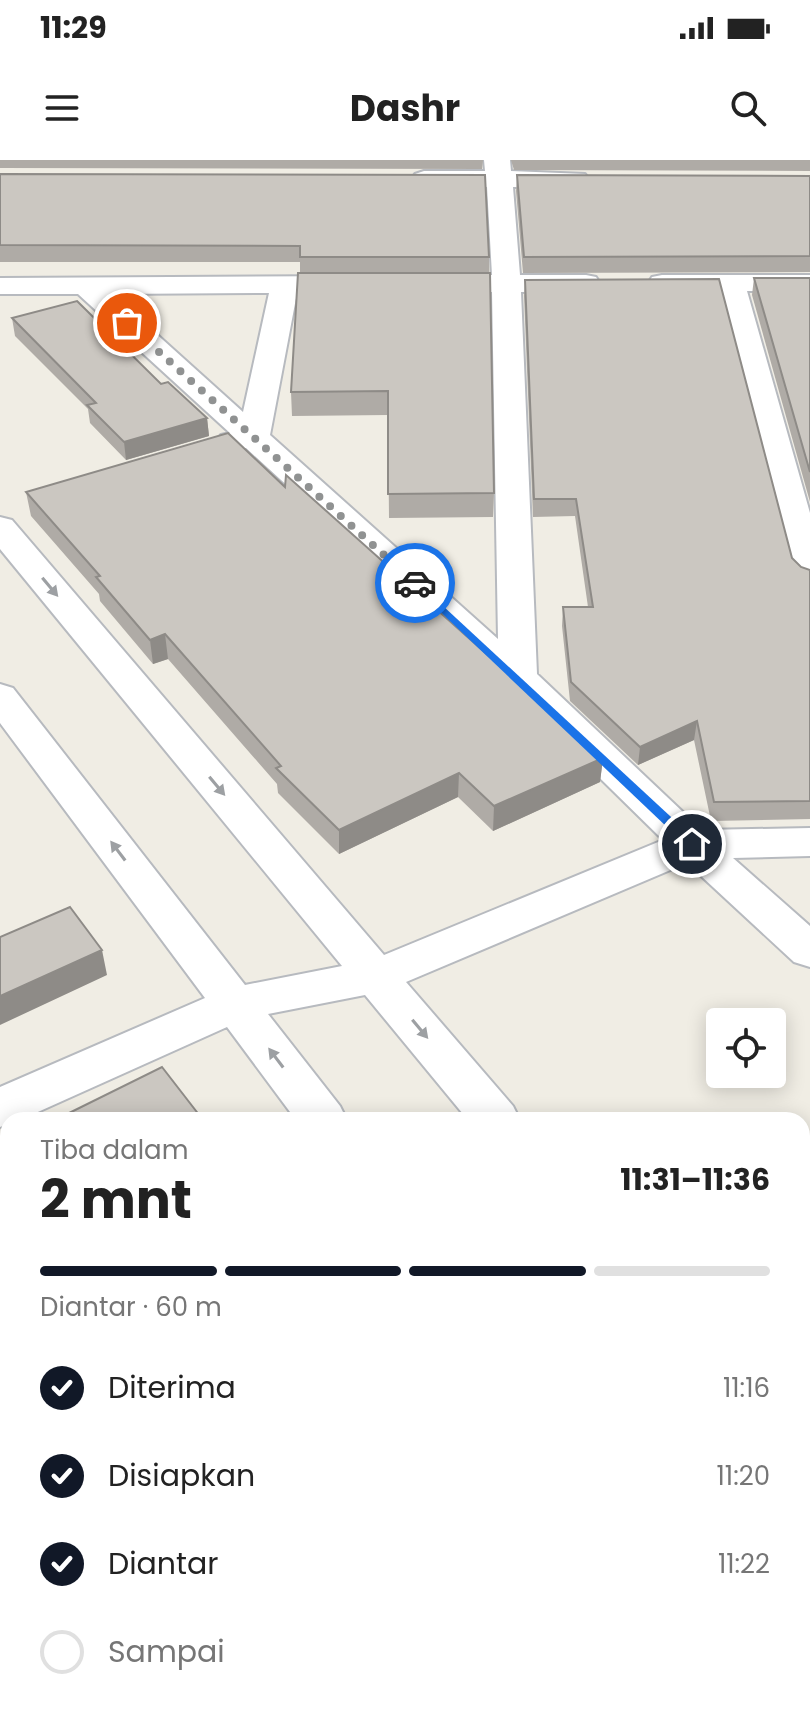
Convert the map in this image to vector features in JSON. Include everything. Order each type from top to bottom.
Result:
[{"type":"street","points":[[498,170],[507,284],[518,677]]},
{"type":"street","points":[[405,179],[498,170],[608,180]]},
{"type":"street","points":[[731,283],[810,575]]},
{"type":"street","points":[[0,286],[810,283]]},
{"type":"street","points":[[254,436],[285,284]]},
{"type":"street","points":[[85,285],[518,677],[692,844],[810,951]]},
{"type":"street","points":[[199,452],[254,436]]},
{"type":"street","points":[[5,515],[489,1112]]},
{"type":"street","points":[[0,696],[317,1112]]},
{"type":"street","points":[[0,1108],[235,1004],[376,976],[692,844],[810,842]]},
{"type":"building","points":[[0,174],[485,175],[489,257],[300,257],[300,246],[0,245]]},
{"type":"building","points":[[517,175],[810,176],[810,256],[524,257]]},
{"type":"building","points":[[298,273],[490,273],[494,493],[388,494],[388,391],[291,392]]},
{"type":"building","points":[[754,278],[810,278],[810,472]]},
{"type":"building","points":[[719,279],[792,558],[801,567],[810,570],[810,801],[714,802],[697,721],[640,747],[571,682],[563,607],[593,607],[576,499],[534,499],[525,280]]},
{"type":"building","points":[[77,301],[161,384],[168,382],[207,418],[124,442],[87,405],[96,403],[12,318]]},
{"type":"building","points":[[228,433],[285,487],[286,475],[603,758],[494,806],[459,773],[339,830],[276,768],[281,766],[165,634],[150,640],[96,577],[100,576],[26,492]]},
{"type":"building","points":[[70,907],[102,950],[0,996],[0,937]]},
{"type":"building","points":[[162,1067],[197,1112],[71,1112]]},
{"type":"way so far","points":[[127,323],[415,583]]},
{"type":"route","points":[[415,583],[692,844]]}]
